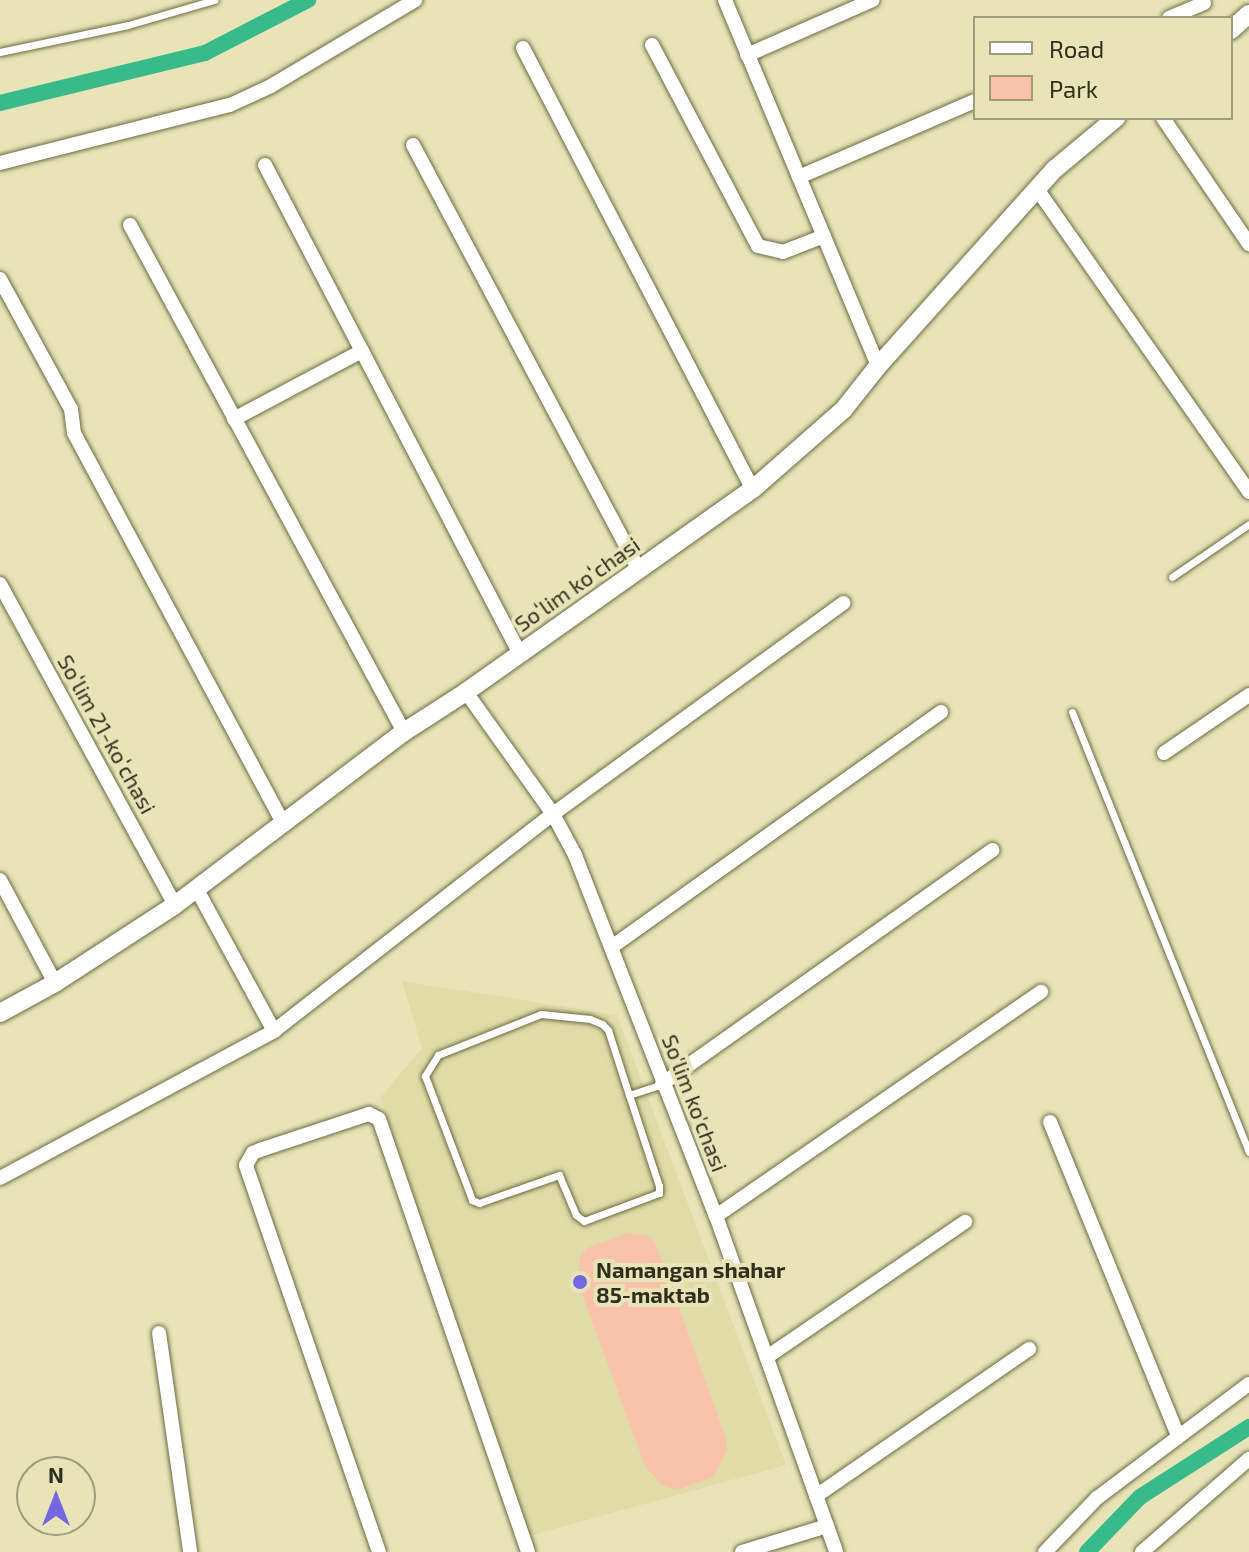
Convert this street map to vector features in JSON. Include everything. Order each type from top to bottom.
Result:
[{"type":"street","points":[[0,163],[230,105],[271,86],[415,0]]},
{"type":"street","points":[[725,0],[878,366]]},
{"type":"street","points":[[747,55],[873,0]]},
{"type":"street","points":[[1173,16],[1204,1]]},
{"type":"street","points":[[1233,28],[1249,14]]},
{"type":"street","points":[[652,45],[758,246],[783,252],[824,236]]},
{"type":"street","points":[[523,48],[753,489]]},
{"type":"street","points":[[799,177],[973,102]]},
{"type":"street","name":"Soʻlim koʻchasi","points":[[0,1013],[55,983],[197,890],[404,732],[466,692],[753,489],[844,409],[878,366],[1055,169],[1114,120]]},
{"type":"street","points":[[1164,120],[1249,244]]},
{"type":"street","points":[[413,145],[639,570]]},
{"type":"street","points":[[265,165],[520,654]]},
{"type":"street","points":[[1037,189],[1249,492]]},
{"type":"street","points":[[130,225],[404,732]]},
{"type":"street","points":[[0,279],[71,409],[74,433],[283,823]]},
{"type":"street","points":[[234,419],[362,351]]},
{"type":"street","name":"Soʻlim 21-koʻchasi","points":[[0,584],[175,905]]},
{"type":"street","points":[[0,1178],[274,1031],[553,814],[843,603]]},
{"type":"street","name":"So'lim ko'chasi","points":[[466,692],[553,814],[613,946],[662,1084],[716,1216],[836,1552]]},
{"type":"street","points":[[1164,753],[1249,695]]},
{"type":"street","points":[[613,946],[941,712]]},
{"type":"street","points":[[662,1084],[992,850]]},
{"type":"street","points":[[0,880],[55,983]]},
{"type":"street","points":[[197,890],[274,1031]]},
{"type":"street","points":[[716,1216],[1041,992]]},
{"type":"street","points":[[379,1552],[246,1165],[253,1153],[260,1150],[369,1114],[379,1119],[528,1552]]},
{"type":"street","points":[[1050,1122],[1178,1436]]},
{"type":"street","points":[[767,1357],[965,1222]]},
{"type":"street","points":[[159,1333],[190,1552]]},
{"type":"street","points":[[816,1496],[1029,1349]]},
{"type":"street","points":[[1045,1552],[1097,1498],[1249,1384]]},
{"type":"street","points":[[1142,1552],[1249,1459]]},
{"type":"street","points":[[742,1552],[827,1526]]},
{"type":"lane","points":[[0,52],[128,25],[214,0]]},
{"type":"lane","points":[[1172,577],[1249,524]]},
{"type":"lane","points":[[1072,712],[1249,1152]]},
{"type":"lane","points":[[541,1014],[590,1019],[602,1024],[608,1030],[629,1095],[659,1193],[584,1221],[576,1215],[559,1175],[479,1203],[472,1200],[425,1076],[438,1055],[541,1014]]},
{"type":"lane","points":[[629,1095],[662,1084]]},
{"type":"shaded area","name":"Namangan shahar 85-maktab","points":[[402,981],[617,1015],[786,1465],[529,1536],[380,1098],[422,1048]]},
{"type":"green space","points":[[627,1233],[649,1236],[655,1242],[726,1438],[727,1451],[713,1477],[676,1490],[662,1485],[645,1466],[577,1280],[580,1257],[587,1248]]},
{"type":"waterway","points":[[0,103],[205,53],[308,0]]},
{"type":"waterway","points":[[1087,1552],[1140,1497],[1249,1427]]},
{"type":"place","name":"Namangan shahar 85-maktab","points":[[580,1282]]}]
